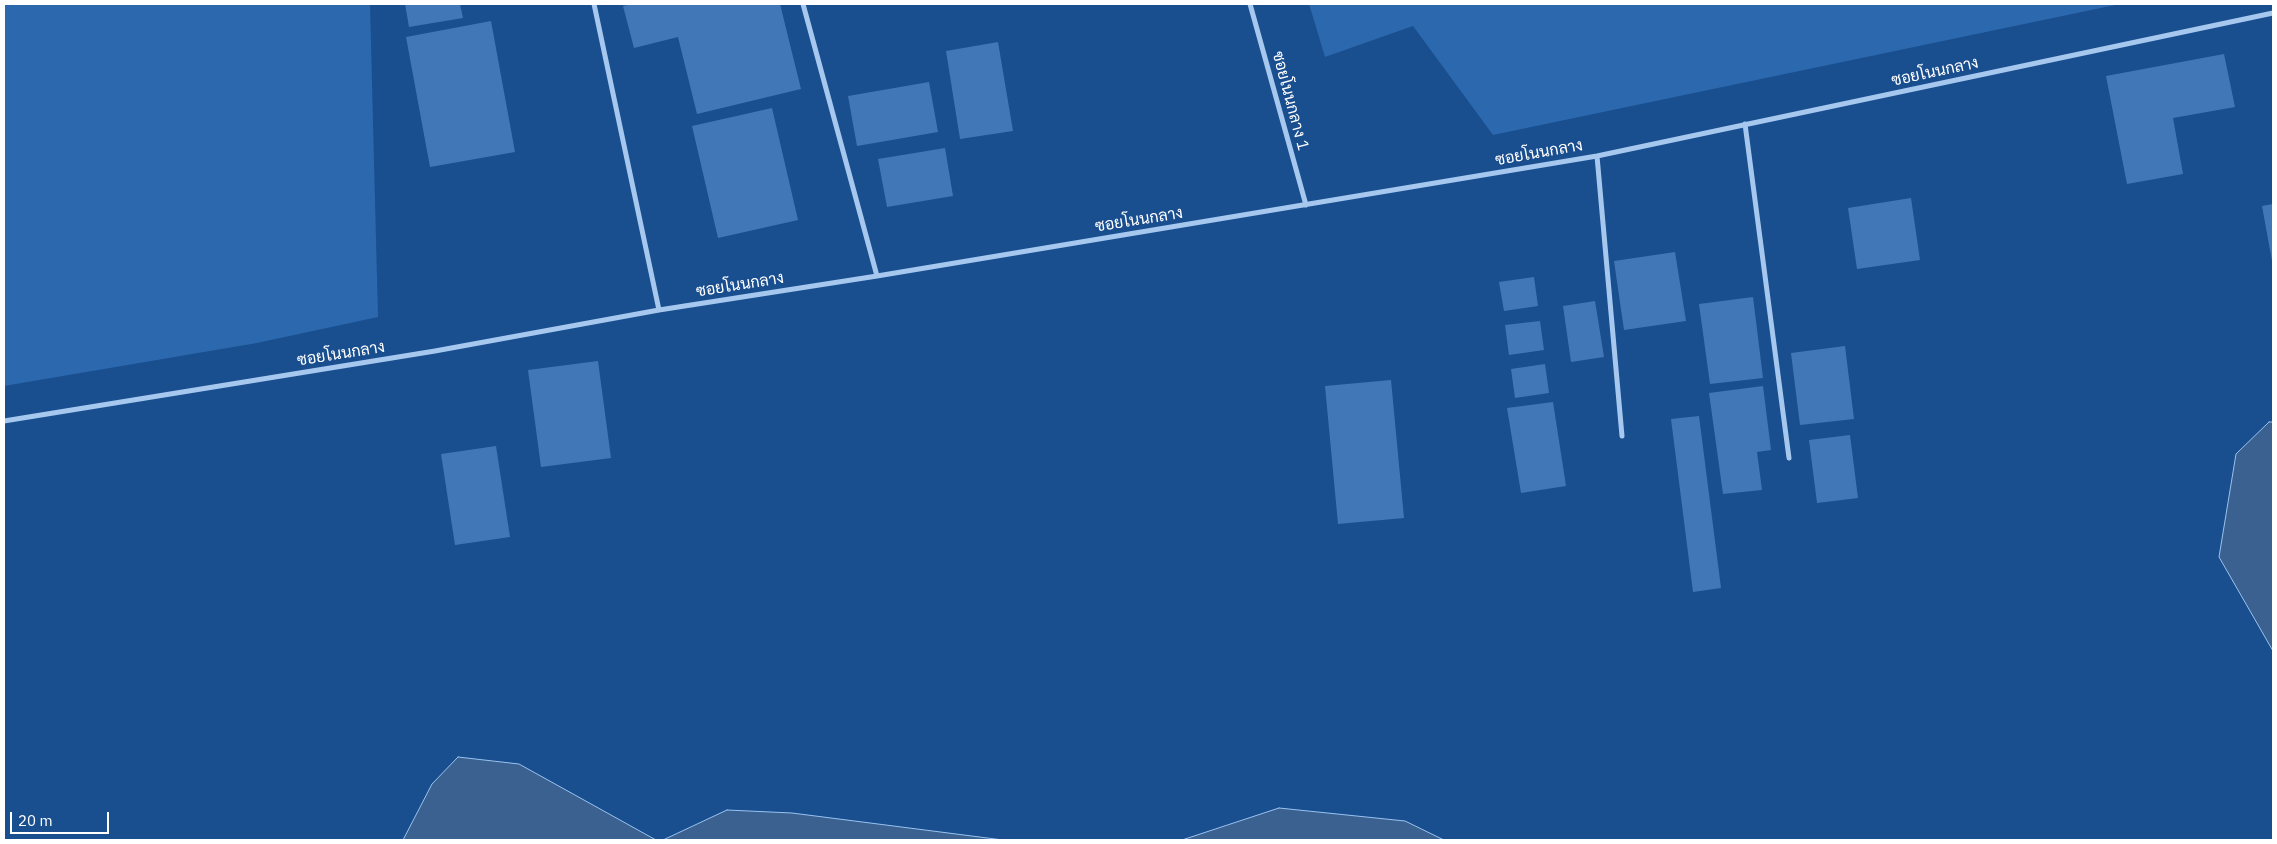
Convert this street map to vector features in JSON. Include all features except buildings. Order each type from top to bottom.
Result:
[{"type":"street","points":[[594,4],[659,310]]},
{"type":"street","points":[[803,4],[877,276]]},
{"type":"street","name":"ซอยโนนกลาง 1","points":[[1250,4],[1306,205]]},
{"type":"street","name":"ซอยโนนกลาง","points":[[4,421],[435,351],[659,310],[877,276],[1597,156],[2273,13]]},
{"type":"street","points":[[1745,124],[1788,458]]},
{"type":"street","points":[[1597,156],[1622,436]]},
{"type":"shaded area","points":[[4,4],[370,4],[378,317],[257,343],[4,386]]},
{"type":"shaded area","points":[[1309,4],[2120,4],[1493,135],[1413,26],[1325,57]]},
{"type":"shaded area","points":[[2269,422],[2273,422],[2273,651],[2219,557],[2236,454]]},
{"type":"shaded area","points":[[458,757],[519,764],[656,840],[403,840],[432,784]]},
{"type":"shaded area","points":[[1279,808],[1405,821],[1444,840],[1182,840]]},
{"type":"shaded area","points":[[727,810],[792,813],[1003,840],[663,840]]}]
